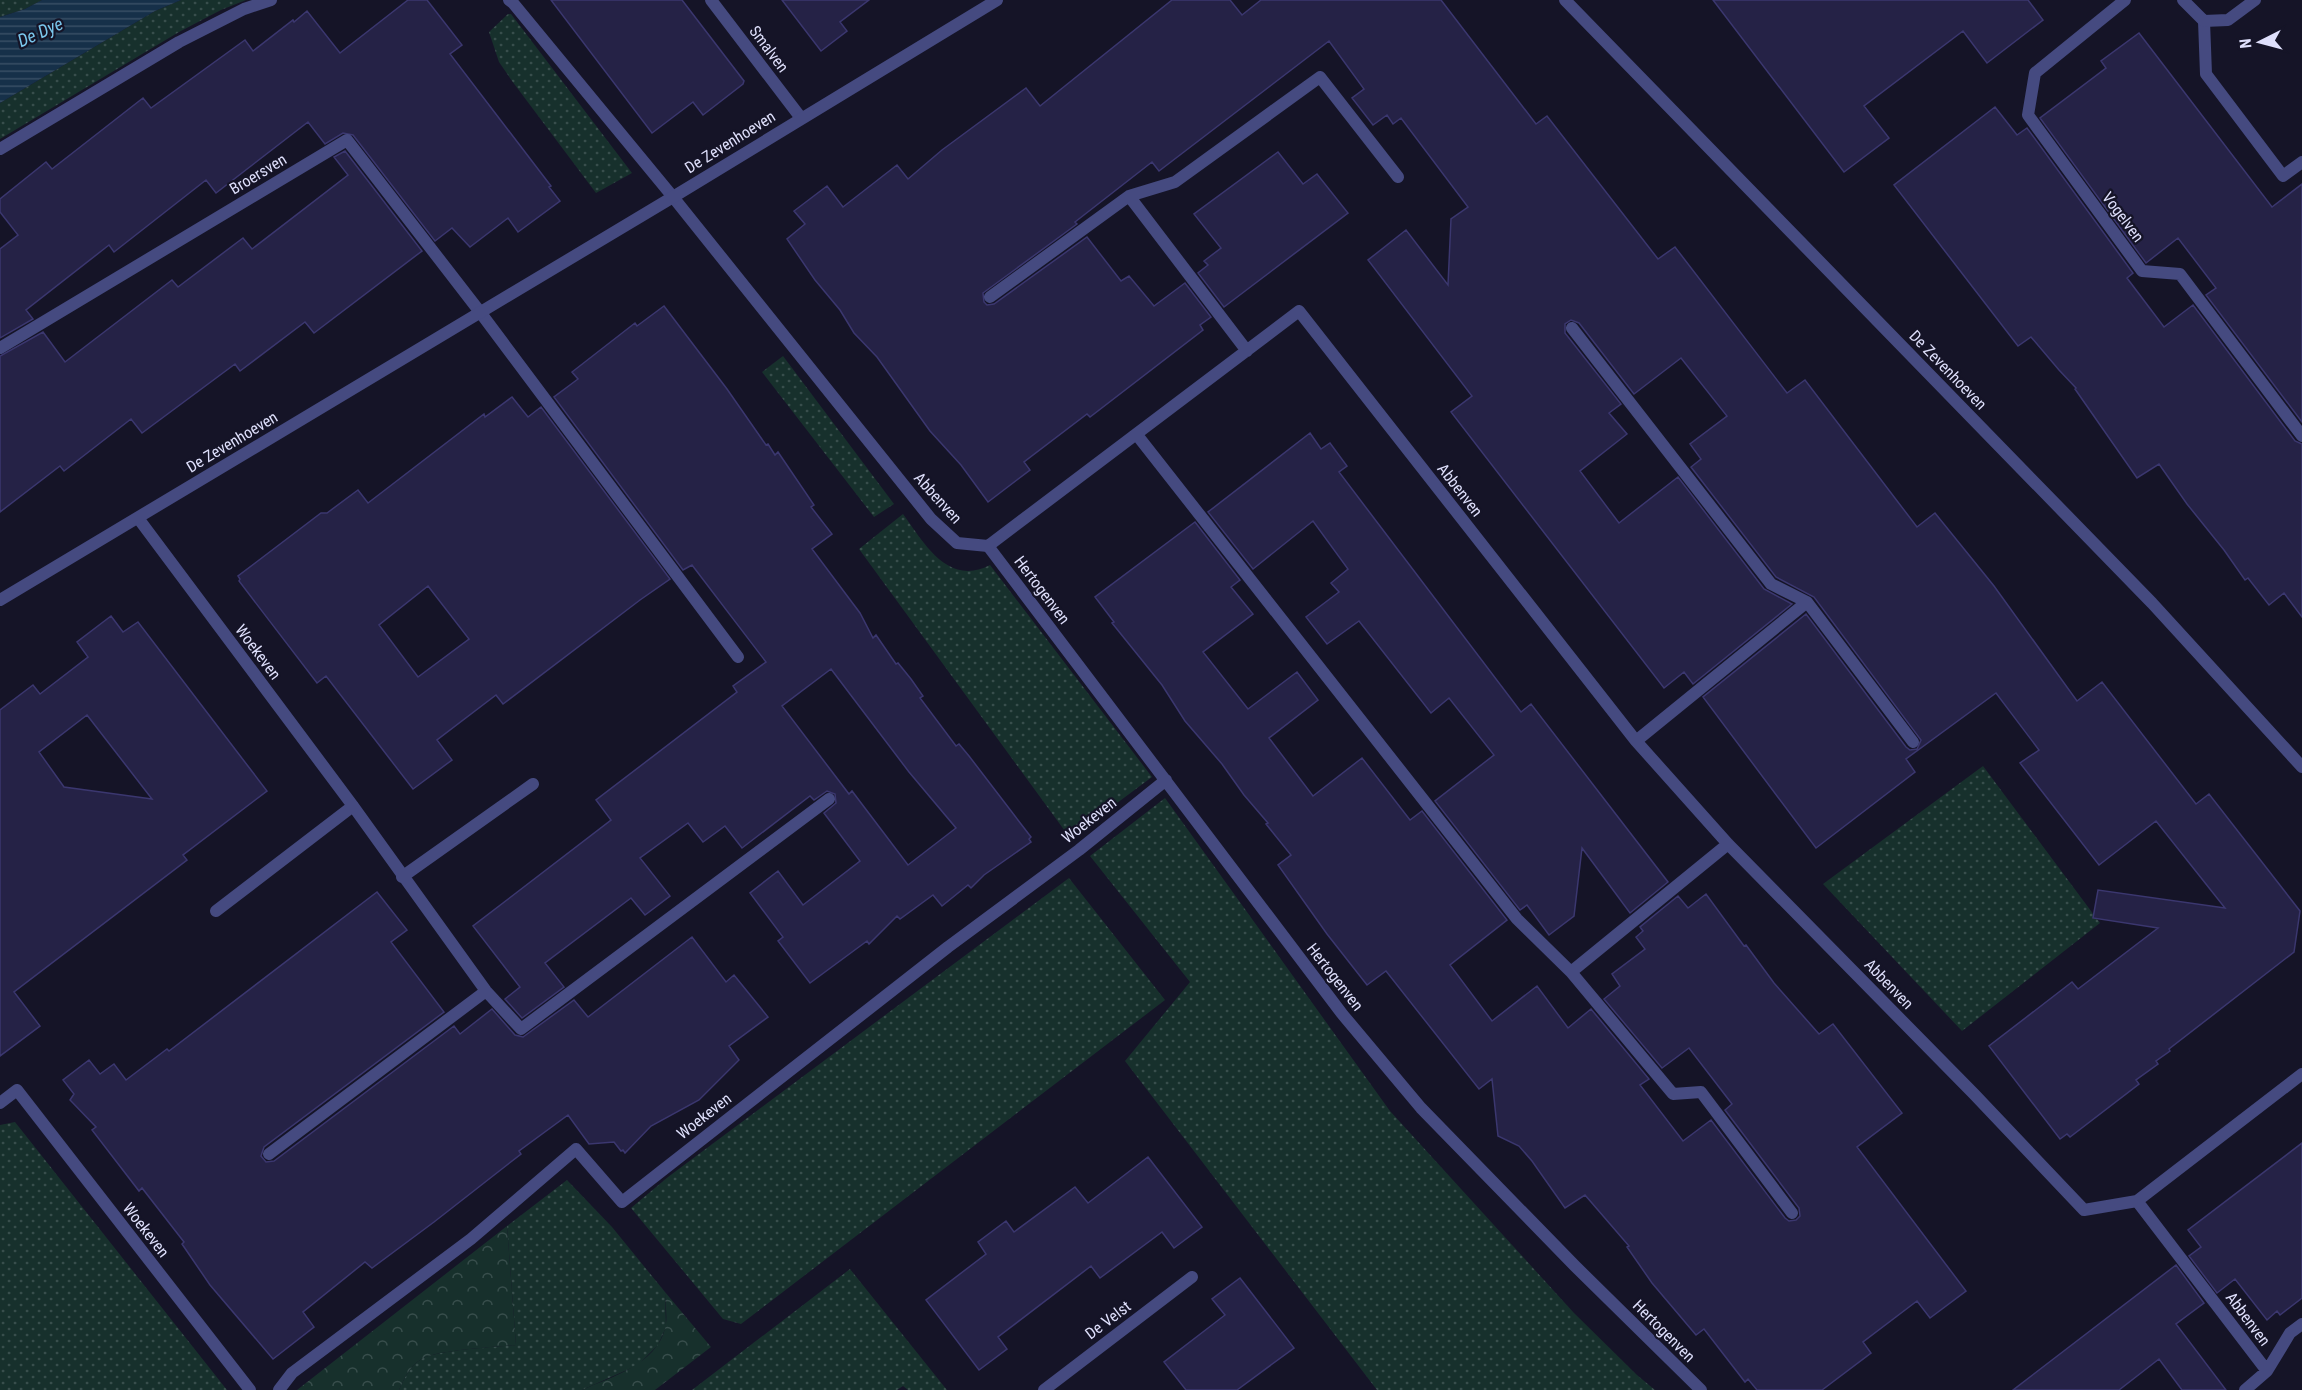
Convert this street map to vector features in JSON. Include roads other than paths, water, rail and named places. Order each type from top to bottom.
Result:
[{"type":"street","points":[[0,150],[180,42],[244,9],[271,0]]},
{"type":"street","points":[[508,0],[513,3],[673,197]]},
{"type":"street","name":"Smalven","points":[[711,0],[801,118]]},
{"type":"street","name":"De Zevenhoeven","points":[[0,600],[997,0]]},
{"type":"street","name":"De Zevenhoeven","points":[[1565,0],[2152,603],[2302,767]]},
{"type":"street","name":"Vogelven","points":[[2125,0],[2035,73],[2028,116],[2142,270],[2180,274],[2302,436]]},
{"type":"street","points":[[2183,0],[2204,21],[2206,74],[2283,176],[2302,162]]},
{"type":"street","points":[[2204,21],[2228,20],[2255,0]]},
{"type":"street","points":[[990,297],[1129,196],[1174,182],[1320,77],[1398,177]]},
{"type":"street","name":"Broersven","points":[[0,348],[347,140],[480,312]]},
{"type":"street","points":[[1129,196],[1247,351]]},
{"type":"street","name":"Abbenven","points":[[673,197],[931,519],[957,543],[988,546],[1299,311],[1635,741],[1728,844],[1974,1094],[2084,1210],[2137,1201],[2302,1074]]},
{"type":"street","points":[[480,312],[738,657]]},
{"type":"street","points":[[1572,328],[1771,584],[1807,602],[1913,742]]},
{"type":"street","points":[[1137,435],[1517,920],[1571,972],[1673,1094],[1701,1092],[1792,1213]]},
{"type":"street","name":"Woekeven","points":[[138,518],[353,806],[486,991],[521,1029],[829,799]]},
{"type":"street","name":"Hertogenven","points":[[988,546],[1344,1015],[1421,1108],[1575,1266],[1701,1390]]},
{"type":"street","points":[[1635,741],[1807,602]]},
{"type":"street","name":"Woekeven","points":[[279,1390],[292,1373],[471,1239],[576,1149],[622,1202],[948,947],[1079,850],[1166,780]]},
{"type":"street","points":[[402,877],[533,783]]},
{"type":"street","points":[[216,911],[353,806]]},
{"type":"street","points":[[1571,972],[1728,844]]},
{"type":"street","points":[[269,1154],[486,991]]},
{"type":"street","name":"Woekeven","points":[[0,1103],[17,1090],[249,1390]]},
{"type":"street","name":"Abbenven","points":[[2137,1201],[2267,1371]]},
{"type":"street","name":"De Velst","points":[[1044,1390],[1192,1277]]},
{"type":"street","points":[[2244,1390],[2267,1371],[2290,1334],[2302,1324]]},
{"type":"water","name":"De Dye","points":[[42,0],[181,0],[155,11],[0,103],[0,17],[25,9]]}]
